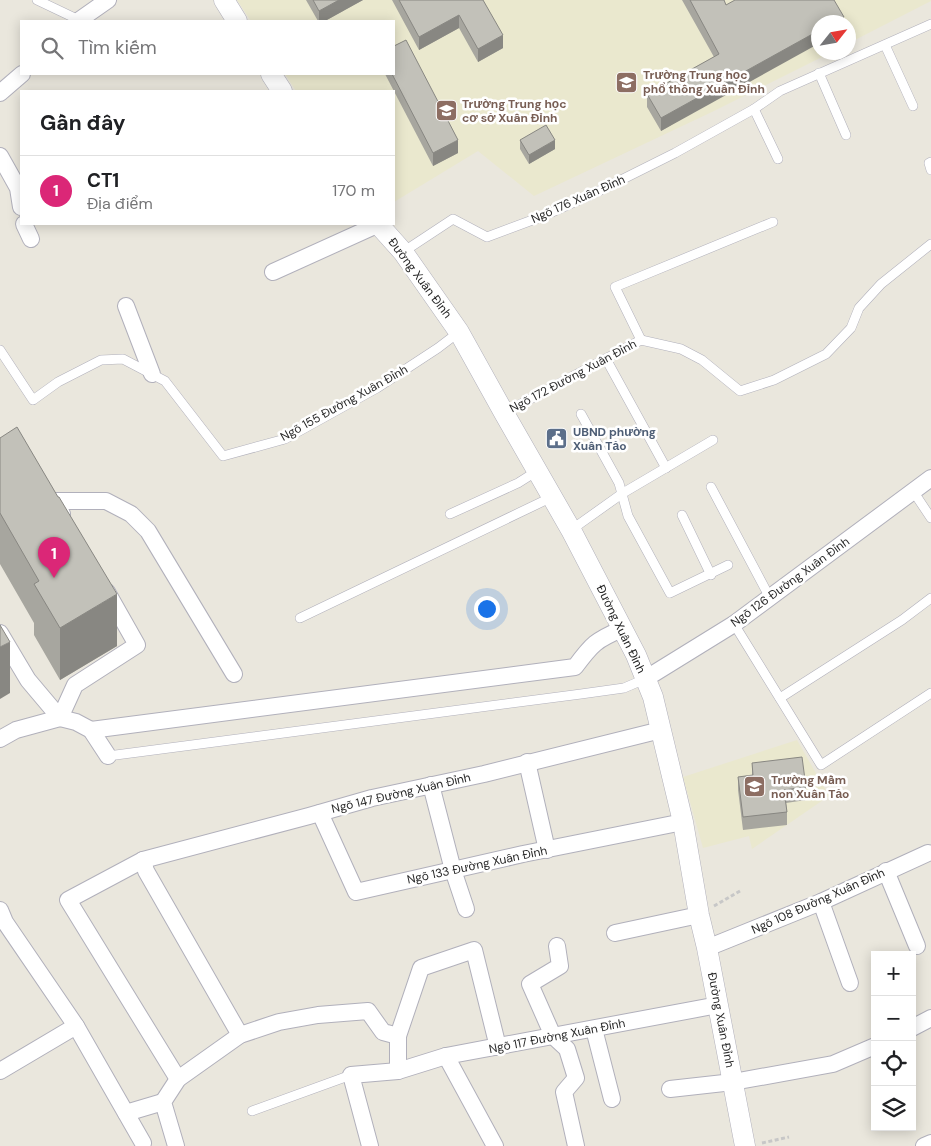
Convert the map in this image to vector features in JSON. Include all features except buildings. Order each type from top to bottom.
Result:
[{"type":"street","points":[[79,20],[108,0]]},
{"type":"street","points":[[224,0],[236,20]]},
{"type":"street","points":[[0,93],[21,75]]},
{"type":"street","points":[[272,75],[281,90]]},
{"type":"street","points":[[0,156],[18,188],[20,201]]},
{"type":"street","points":[[24,225],[31,239]]},
{"type":"street","points":[[273,272],[377,225]]},
{"type":"street","name":"Đường Xuân Đỉnh","points":[[380,225],[403,252],[460,332],[571,530],[636,655],[653,698],[683,822],[699,915],[733,1082],[750,1145]]},
{"type":"street","points":[[126,306],[152,374]]},
{"type":"street","name":"Ngõ 126 Đường Xuân Đỉnh","points":[[645,680],[734,624],[931,478]]},
{"type":"street","points":[[69,526],[55,501],[106,501],[131,514],[148,531],[234,674]]},
{"type":"street","points":[[60,718],[75,685],[137,645],[98,578]]},
{"type":"street","points":[[91,730],[576,667],[591,645],[605,636],[622,629]]},
{"type":"street","points":[[0,634],[28,680],[60,718]]},
{"type":"street","points":[[0,738],[16,730],[60,718],[76,722],[91,730],[108,756]]},
{"type":"street","name":"Ngõ 147 Đường Xuân Đỉnh","points":[[178,1079],[68,900],[142,860],[372,798],[484,774],[661,730]]},
{"type":"street","points":[[527,762],[547,850]]},
{"type":"street","points":[[431,785],[453,870],[466,908]]},
{"type":"street","name":"Ngõ 133 Đường Xuân Đỉnh","points":[[320,813],[356,892],[683,822]]},
{"type":"street","name":"Ngõ 108 Đường Xuân Đỉnh","points":[[707,948],[821,902],[928,853]]},
{"type":"street","points":[[142,860],[240,1036]]},
{"type":"street","points":[[886,871],[917,946]]},
{"type":"street","points":[[821,902],[850,983]]},
{"type":"street","points":[[616,933],[699,915]]},
{"type":"street","points":[[2,919],[76,1026],[143,1143]]},
{"type":"street","points":[[557,946],[560,966],[530,984],[553,1036],[567,1049],[576,1078],[564,1092],[576,1146]]},
{"type":"street","points":[[398,1071],[398,1036],[421,968],[474,950],[498,1047]]},
{"type":"street","name":"Ngõ 117 Đường Xuân Đỉnh","points":[[351,1075],[398,1071],[446,1056],[718,1005]]},
{"type":"street","points":[[126,1113],[163,1102],[178,1079],[240,1036],[278,1022],[310,1016],[368,1011],[383,1032],[398,1036]]},
{"type":"street","points":[[916,1026],[931,1018]]},
{"type":"street","points":[[0,1072],[76,1026]]},
{"type":"street","points":[[594,1029],[612,1099]]},
{"type":"street","points":[[670,1089],[733,1082],[833,1064],[871,1048]]},
{"type":"street","points":[[446,1056],[495,1146]]},
{"type":"street","points":[[351,1075],[370,1146]]},
{"type":"street","points":[[163,1102],[176,1146]]},
{"type":"street","points":[[924,1146],[931,1143]]},
{"type":"lane","points":[[37,0],[76,20]]},
{"type":"lane","name":"Ngõ 176 Xuân Đỉnh","points":[[403,252],[452,218],[487,237],[546,215],[599,192],[675,153],[780,91],[931,24]]},
{"type":"lane","points":[[886,45],[913,106]]},
{"type":"lane","points":[[819,73],[846,135]]},
{"type":"lane","points":[[754,108],[778,159]]},
{"type":"lane","points":[[931,162],[929,163],[931,170]]},
{"type":"lane","points":[[641,340],[615,288],[773,222]]},
{"type":"lane","name":"Ngõ 172 Đường Xuân Đỉnh","points":[[504,413],[641,340],[681,349],[702,360],[740,391],[774,380],[826,354],[851,328],[859,308],[881,284],[931,244]]},
{"type":"lane","name":"Ngõ 155 Đường Xuân Đỉnh","points":[[0,350],[33,400],[58,382],[101,360],[123,359],[165,381],[223,456],[285,439],[377,388],[460,332]]},
{"type":"lane","points":[[606,360],[666,468]]},
{"type":"lane","points":[[581,414],[619,483],[628,516],[670,593],[711,575],[728,565]]},
{"type":"lane","points":[[571,530],[623,493],[713,440]]},
{"type":"lane","points":[[450,514],[518,483],[537,470]]},
{"type":"lane","points":[[711,487],[770,598]]},
{"type":"lane","points":[[913,491],[931,518]]},
{"type":"lane","points":[[300,618],[552,497]]},
{"type":"lane","points":[[682,515],[711,575]]},
{"type":"lane","points":[[780,698],[902,620],[931,598]]},
{"type":"lane","points":[[734,624],[821,765],[931,693]]},
{"type":"lane","points":[[108,756],[624,688],[645,680]]},
{"type":"lane","points":[[252,1111],[351,1075]]},
{"type":"path","points":[[699,915],[740,891]]},
{"type":"path","points":[[750,1145],[789,1137]]},
{"type":"shaded area","name":"Trường Trung học phổ thông Xuân Đỉnh","points":[[237,0],[931,0],[856,39],[856,15],[811,15],[811,60],[816,60],[714,111],[534,196],[478,151],[395,201],[395,90],[295,90],[286,75],[395,75],[395,20],[250,20]]},
{"type":"shaded area","name":"Trường Mầm non Xuân Tảo","points":[[797,740],[829,796],[752,849],[749,836],[703,848],[683,777]]},
{"type":"place","name":"Trường Trung học phổ thông Xuân Đỉnh","points":[[627,82]]},
{"type":"place","name":"Trường Trung học cơ sở Xuân Đỉnh","points":[[446,111]]},
{"type":"place","name":"UBND phường Xuân Tảo","points":[[557,439]]},
{"type":"place","name":"CT1","points":[[54,578]]},
{"type":"place","name":"Trường Mầm non Xuân Tảo","points":[[755,787]]}]
